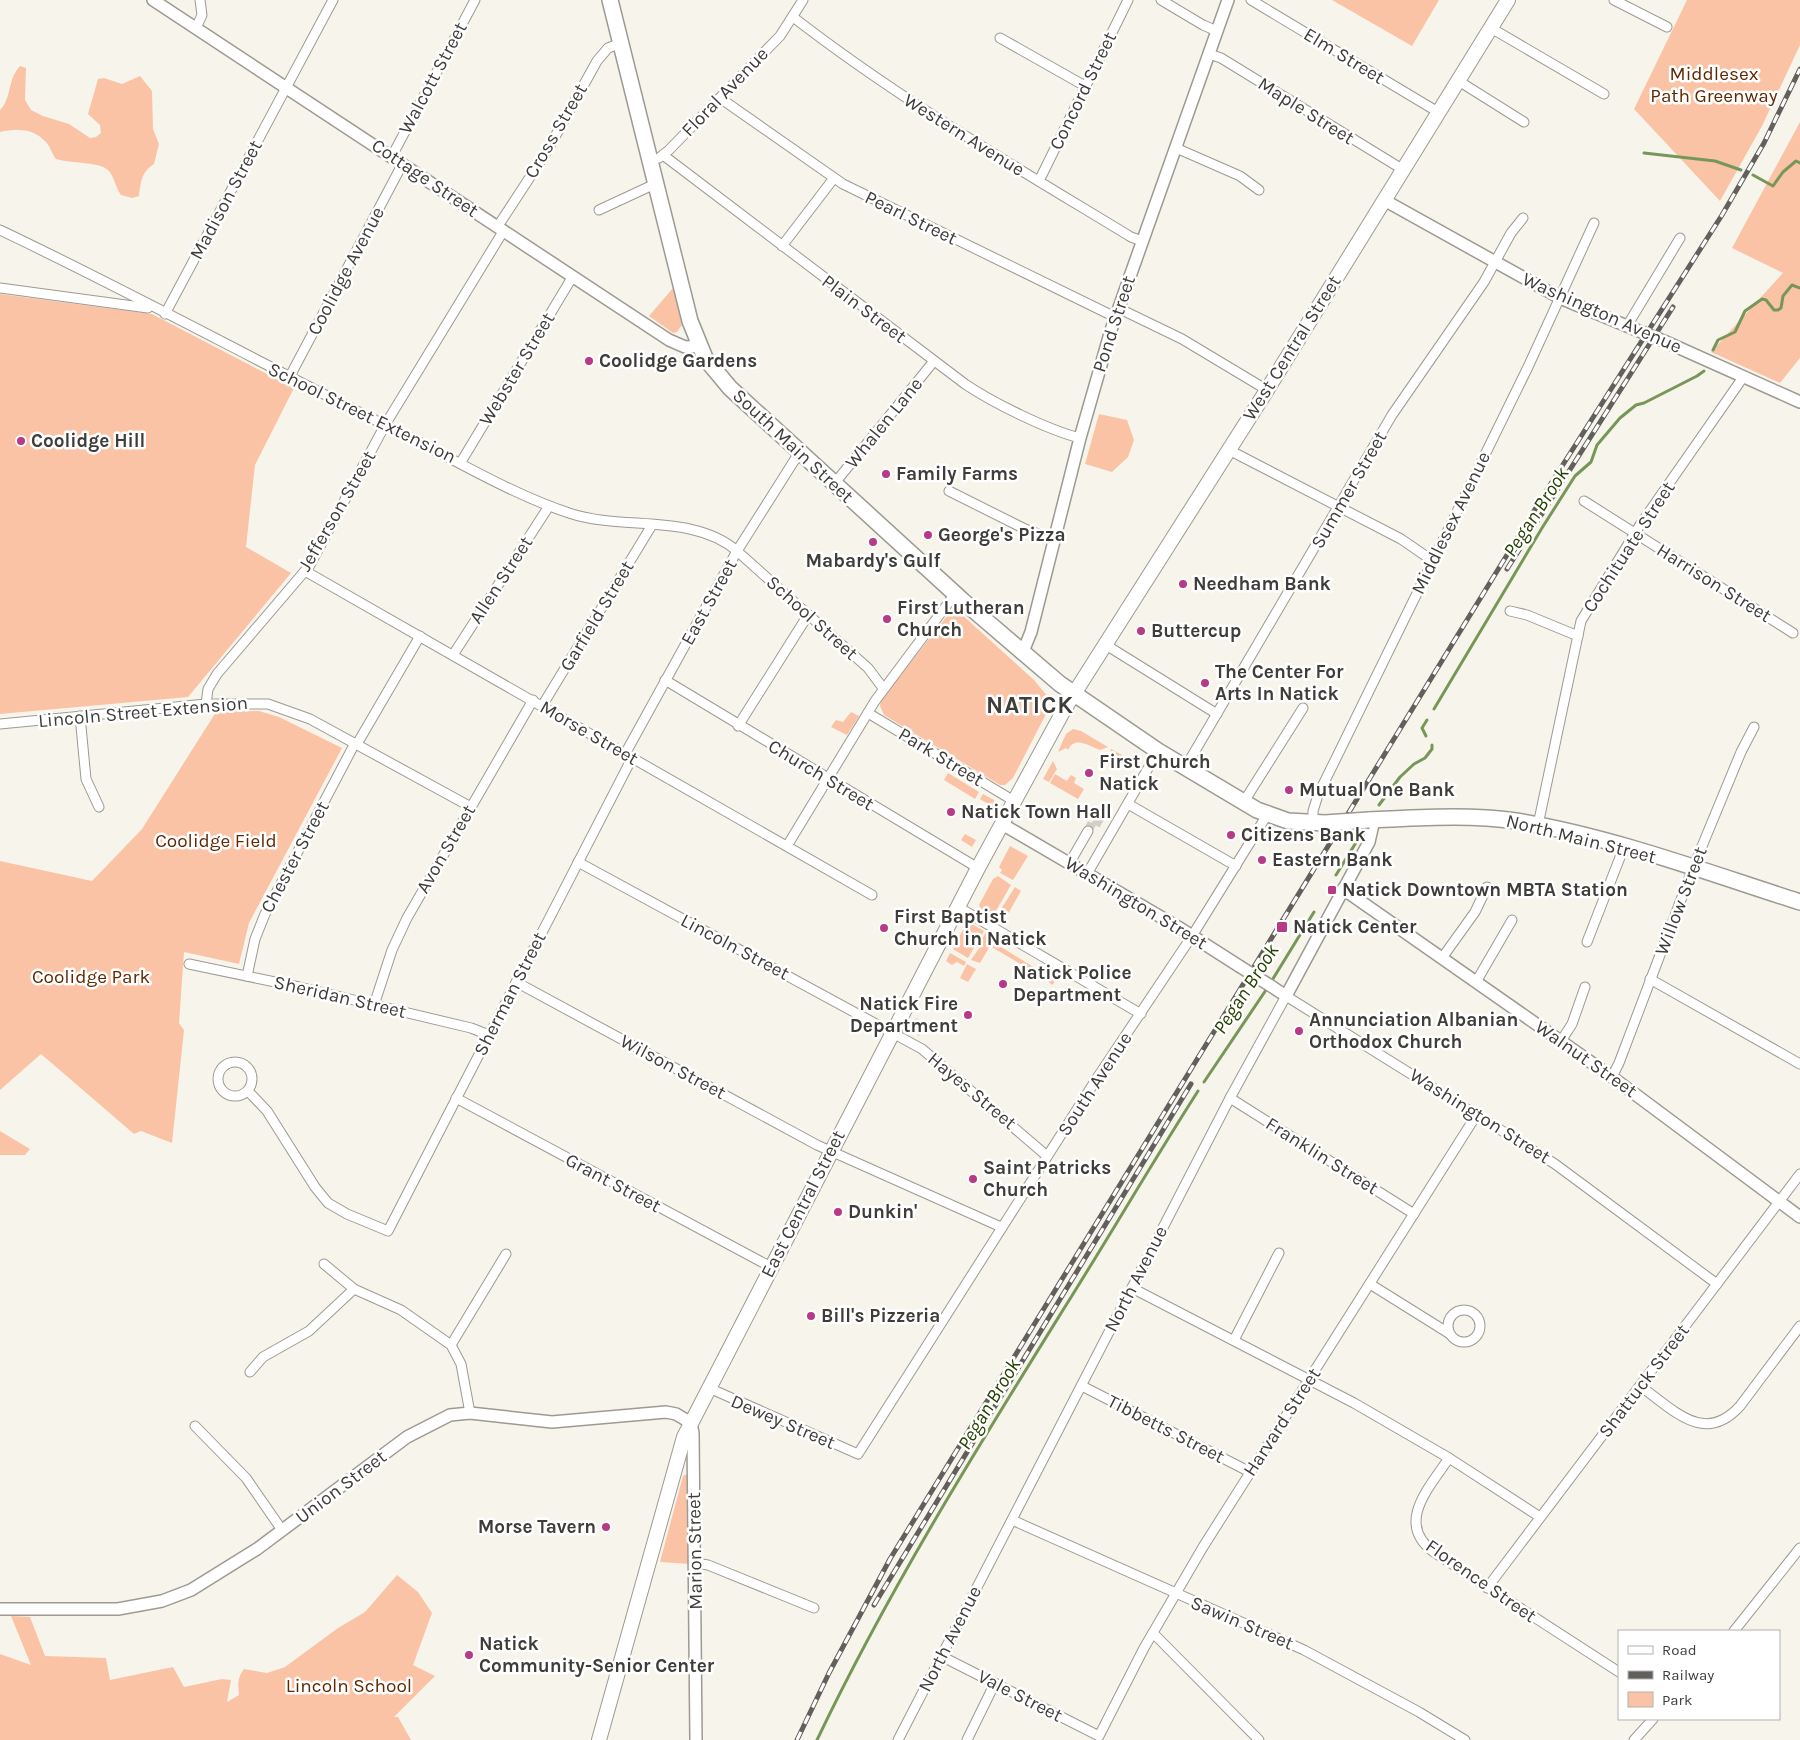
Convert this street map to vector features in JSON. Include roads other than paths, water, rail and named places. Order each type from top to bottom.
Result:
[{"type":"main road","name":"South Main Street","points":[[610,0],[621,43],[657,158],[657,184],[690,321],[699,346],[711,368],[799,453],[1022,654],[1073,695],[1185,768]]},
{"type":"main road","name":"West Central Street","points":[[1073,695],[1267,390],[1508,0]]},
{"type":"main road","name":"East Central Street","points":[[599,1740],[673,1470],[691,1423],[978,868],[1073,695]]},
{"type":"main road","name":"North Main Street","points":[[1185,768],[1267,815],[1288,821],[1319,823],[1455,816],[1538,825],[1624,847],[1800,902]]},
{"type":"street","name":"Cottage Street","points":[[153,0],[672,342],[686,347],[699,346]]},
{"type":"street","points":[[196,28],[202,15],[200,0]]},
{"type":"street","name":"Madison Street","points":[[165,314],[333,0]]},
{"type":"street","name":"Walcott Street","points":[[392,156],[474,0]]},
{"type":"street","name":"Floral Avenue","points":[[657,158],[720,98],[780,36],[803,0]]},
{"type":"street","name":"Concord Street","points":[[1039,181],[1128,0]]},
{"type":"street","points":[[1161,0],[1203,25],[1217,31]]},
{"type":"street","name":"Pond Street","points":[[1022,654],[1032,632],[1080,438],[1117,312],[1228,0]]},
{"type":"street","name":"Elm Street","points":[[1251,0],[1438,112]]},
{"type":"street","points":[[1614,0],[1667,27]]},
{"type":"street","name":"Western Avenue","points":[[793,17],[900,94],[1131,237],[1142,241]]},
{"type":"street","points":[[1491,28],[1604,94]]},
{"type":"street","points":[[1000,38],[1085,86]]},
{"type":"street","name":"Cross Street","points":[[501,228],[597,61],[608,48],[621,43]]},
{"type":"street","name":"Maple Street","points":[[1209,54],[1221,58],[1402,169]]},
{"type":"street","points":[[1457,80],[1524,122]]},
{"type":"street","name":"Pearl Street","points":[[720,98],[834,178],[1117,312],[1182,339],[1267,390]]},
{"type":"street","points":[[1176,148],[1240,176],[1259,190]]},
{"type":"street","name":"Plain Street","points":[[657,158],[782,246],[934,361],[988,398],[1062,432],[1080,438]]},
{"type":"street","name":"Coolidge Avenue","points":[[289,378],[403,163]]},
{"type":"street","points":[[782,246],[834,178]]},
{"type":"street","points":[[599,210],[657,184]]},
{"type":"street","name":"Washington Avenue","points":[[1384,200],[1560,298],[1666,342],[1800,402]]},
{"type":"street","name":"Summer Street","points":[[1185,768],[1392,415],[1495,263],[1511,233],[1523,218]]},
{"type":"street","name":"Middlesex Avenue","points":[[1319,823],[1313,811],[1318,795],[1560,298],[1594,224]]},
{"type":"street","name":"Jefferson Street","points":[[206,704],[208,689],[217,674],[258,623],[305,571],[386,425],[501,228]]},
{"type":"street","name":"School Street Extension","points":[[0,230],[289,378],[549,506],[598,520],[707,533],[723,540],[737,551]]},
{"type":"street","points":[[1631,328],[1680,238]]},
{"type":"street","name":"Webster Street","points":[[461,462],[573,276]]},
{"type":"street","points":[[0,288],[155,309]]},
{"type":"street","name":"Whalen Lane","points":[[834,484],[934,361]]},
{"type":"street","name":"Cochituate Street","points":[[1538,825],[1583,616],[1635,533],[1744,376]]},
{"type":"street","points":[[1229,450],[1401,538],[1433,560]]},
{"type":"street","name":"East Street","points":[[628,756],[665,680],[737,551],[799,453]]},
{"type":"street","points":[[949,491],[1026,530],[1054,540]]},
{"type":"street","name":"Harrison Street","points":[[1584,501],[1793,633]]},
{"type":"street","name":"Allen Street","points":[[453,654],[549,506]]},
{"type":"street","name":"Garfield Street","points":[[542,706],[652,525]]},
{"type":"street","name":"School Street","points":[[737,551],[868,668],[884,688]]},
{"type":"street","name":"Morse Street","points":[[305,571],[872,895]]},
{"type":"street","points":[[787,846],[884,688],[955,594]]},
{"type":"street","points":[[1510,612],[1527,616],[1578,636]]},
{"type":"street","points":[[738,726],[808,615]]},
{"type":"street","name":"Chester Street","points":[[247,976],[255,939],[265,914],[356,743],[420,636]]},
{"type":"street","points":[[1106,645],[1217,714]]},
{"type":"street","name":"Church Street","points":[[665,680],[738,726],[978,868]]},
{"type":"street","name":"Avon Street","points":[[374,1005],[399,934],[533,700]]},
{"type":"street","name":"Lincoln Street Extension","points":[[0,724],[206,704],[245,702],[278,706],[299,714],[356,743],[471,806]]},
{"type":"street","points":[[1244,802],[1303,708]]},
{"type":"street","name":"Park Street","points":[[868,713],[1014,801]]},
{"type":"street","points":[[80,716],[86,779],[99,807]]},
{"type":"street","name":"Willow Street","points":[[1612,1077],[1693,868],[1741,752],[1754,727]]},
{"type":"street","points":[[1087,874],[1158,751]]},
{"type":"street","name":"Sherman Street","points":[[248,1091],[267,1111],[315,1187],[328,1204],[388,1231],[578,862],[628,756]]},
{"type":"street","points":[[1128,804],[1236,866]]},
{"type":"street","name":"South Avenue","points":[[858,1454],[1001,1227],[1192,936],[1267,815]]},
{"type":"street","name":"North Avenue","points":[[898,1740],[1230,1098],[1369,842],[1371,820]]},
{"type":"street","name":"Washington Street","points":[[1002,824],[1192,936],[1555,1164],[1716,1284]]},
{"type":"street","points":[[1104,824],[1114,828]]},
{"type":"street","points":[[1070,864],[1088,832]]},
{"type":"street","points":[[1587,942],[1624,847]]},
{"type":"street","name":"Lincoln Street","points":[[578,862],[893,1032]]},
{"type":"street","points":[[1442,958],[1475,912],[1487,887]]},
{"type":"street","name":"Walnut Street","points":[[1343,889],[1612,1077],[1800,1217]]},
{"type":"street","points":[[958,907],[1141,1014]]},
{"type":"street","points":[[1476,982],[1512,920]]},
{"type":"street","name":"Sheridan Street","points":[[189,964],[374,1005],[471,1028],[489,1035]]},
{"type":"street","points":[[1650,979],[1800,1064]]},
{"type":"street","name":"Wilson Street","points":[[516,982],[831,1151],[1001,1227]]},
{"type":"street","points":[[1561,1042],[1572,1024],[1585,986]]},
{"type":"street","name":"Hayes Street","points":[[893,1032],[940,1062],[1047,1156]]},
{"type":"street","name":"Grant Street","points":[[456,1098],[771,1267]]},
{"type":"street","name":"Franklin Street","points":[[1230,1098],[1414,1214]]},
{"type":"street","name":"Harvard Street","points":[[1099,1736],[1175,1594],[1477,1114]]},
{"type":"street","name":"Shattuck Street","points":[[1487,1588],[1800,1174]]},
{"type":"street","points":[[1234,1340],[1279,1252]]},
{"type":"street","points":[[451,1345],[506,1254]]},
{"type":"street","points":[[324,1264],[354,1289],[401,1310],[437,1333],[451,1345],[462,1364],[470,1413]]},
{"type":"street","points":[[1370,1284],[1450,1334]]},
{"type":"street","points":[[1132,1288],[1310,1379],[1449,1458],[1540,1517]]},
{"type":"street","points":[[250,1372],[263,1357],[309,1331],[354,1289]]},
{"type":"street","points":[[1640,1386],[1691,1421],[1704,1425],[1716,1424],[1728,1417],[1740,1406],[1800,1326]]},
{"type":"street","name":"Tibbetts Street","points":[[1082,1386],[1250,1472]]},
{"type":"street","name":"Dewey Street","points":[[709,1388],[858,1454]]},
{"type":"street","name":"Union Street","points":[[0,1608],[104,1610],[132,1608],[162,1601],[205,1582],[282,1530],[419,1429],[450,1415],[470,1413],[552,1422],[657,1412],[676,1414],[691,1423]]},
{"type":"street","name":"Marion Street","points":[[691,1423],[694,1443],[696,1563],[696,1740]]},
{"type":"street","points":[[195,1426],[246,1478],[282,1530]]},
{"type":"street","name":"Florence Street","points":[[1449,1458],[1416,1510],[1418,1534],[1428,1548],[1618,1671]]},
{"type":"street","name":"Sawin Street","points":[[1012,1520],[1304,1650],[1419,1712],[1465,1740]]},
{"type":"street","points":[[1735,1630],[1800,1548]]},
{"type":"street","points":[[696,1563],[708,1565],[814,1608]]},
{"type":"street","points":[[1153,1634],[1260,1740]]},
{"type":"street","name":"Vale Street","points":[[941,1656],[1099,1736]]},
{"type":"street","points":[[967,1740],[995,1683]]},
{"type":"street","points":[[1634,1740],[1652,1720]]},
{"type":"waterway","points":[[1644,153],[1715,161],[1741,170]]},
{"type":"waterway","points":[[1753,175],[1773,186],[1783,172],[1796,161],[1800,163]]},
{"type":"waterway","name":"Pegan Brook","points":[[1713,350],[1718,340],[1735,332],[1745,311],[1762,299],[1766,300],[1774,310],[1778,310],[1781,308],[1783,296],[1792,285],[1800,288]]},
{"type":"waterway","name":"Pegan Brook","points":[[1434,709],[1575,476],[1591,462],[1597,445],[1620,418],[1636,405],[1644,403],[1704,371]]},
{"type":"waterway","name":"Pegan Brook","points":[[1426,736],[1422,728],[1427,720]]},
{"type":"waterway","name":"Pegan Brook","points":[[1379,805],[1400,777],[1414,764],[1425,758],[1432,749],[1432,745]]},
{"type":"waterway","name":"Pegan Brook","points":[[1336,875],[1360,836]]},
{"type":"waterway","name":"Pegan Brook","points":[[1271,982],[1314,912]]},
{"type":"waterway","name":"Pegan Brook","points":[[1204,1082],[1268,987]]},
{"type":"waterway","name":"Pegan Brook","points":[[817,1740],[844,1684],[934,1522],[1198,1091]]},
{"type":"tunnel","points":[[1088,831],[1094,819],[1104,825]]},
{"type":"railway","points":[[797,1740],[829,1673],[890,1559],[1550,485],[1722,215],[1764,143],[1800,69]]},
{"type":"railway","points":[[1507,569],[1673,307]]},
{"type":"railway","points":[[874,1605],[1191,1084]]},
{"type":"place","name":"Coolidge Gardens","points":[[589,361]]},
{"type":"place","name":"Coolidge Hill","points":[[21,441]]},
{"type":"place","name":"Family Farms","points":[[886,474]]},
{"type":"place","name":"George's Pizza","points":[[928,535]]},
{"type":"place","name":"Mabardy's Gulf","points":[[873,542]]},
{"type":"place","name":"Needham Bank","points":[[1183,584]]},
{"type":"place","name":"First Lutheran Church","points":[[887,619]]},
{"type":"place","name":"Buttercup","points":[[1141,631]]},
{"type":"place","name":"The Center For Arts In Natick","points":[[1205,683]]},
{"type":"place","name":"First Church Natick","points":[[1089,773]]},
{"type":"place","name":"Mutual One Bank","points":[[1289,790]]},
{"type":"place","name":"Natick Town Hall","points":[[951,812]]},
{"type":"place","name":"Citizens Bank","points":[[1231,835]]},
{"type":"place","name":"Eastern Bank","points":[[1262,860]]},
{"type":"place","name":"Natick Downtown MBTA Station","points":[[1332,890]]},
{"type":"place","name":"Natick Center","points":[[1282,927]]},
{"type":"place","name":"First Baptist Church in Natick","points":[[884,928]]},
{"type":"place","name":"Natick Police Department","points":[[1003,984]]},
{"type":"place","name":"Natick Fire Department","points":[[968,1015]]},
{"type":"place","name":"Annunciation Albanian Orthodox Church","points":[[1299,1031]]},
{"type":"place","name":"Saint Patricks Church","points":[[973,1179]]},
{"type":"place","name":"Dunkin'","points":[[838,1212]]},
{"type":"place","name":"Bill's Pizzeria","points":[[811,1316]]},
{"type":"place","name":"Morse Tavern","points":[[606,1527]]},
{"type":"place","name":"Natick Community-Senior Center","points":[[469,1655]]},
{"type":"district","name":"NATICK","points":[[1030,705]]},
{"type":"park label","name":"Middlesex Path Greenway","points":[[1714,85]]},
{"type":"park label","name":"Coolidge Field","points":[[216,841]]},
{"type":"park label","name":"Coolidge Park","points":[[91,977]]},
{"type":"park label","name":"Lincoln School","points":[[349,1686]]}]
